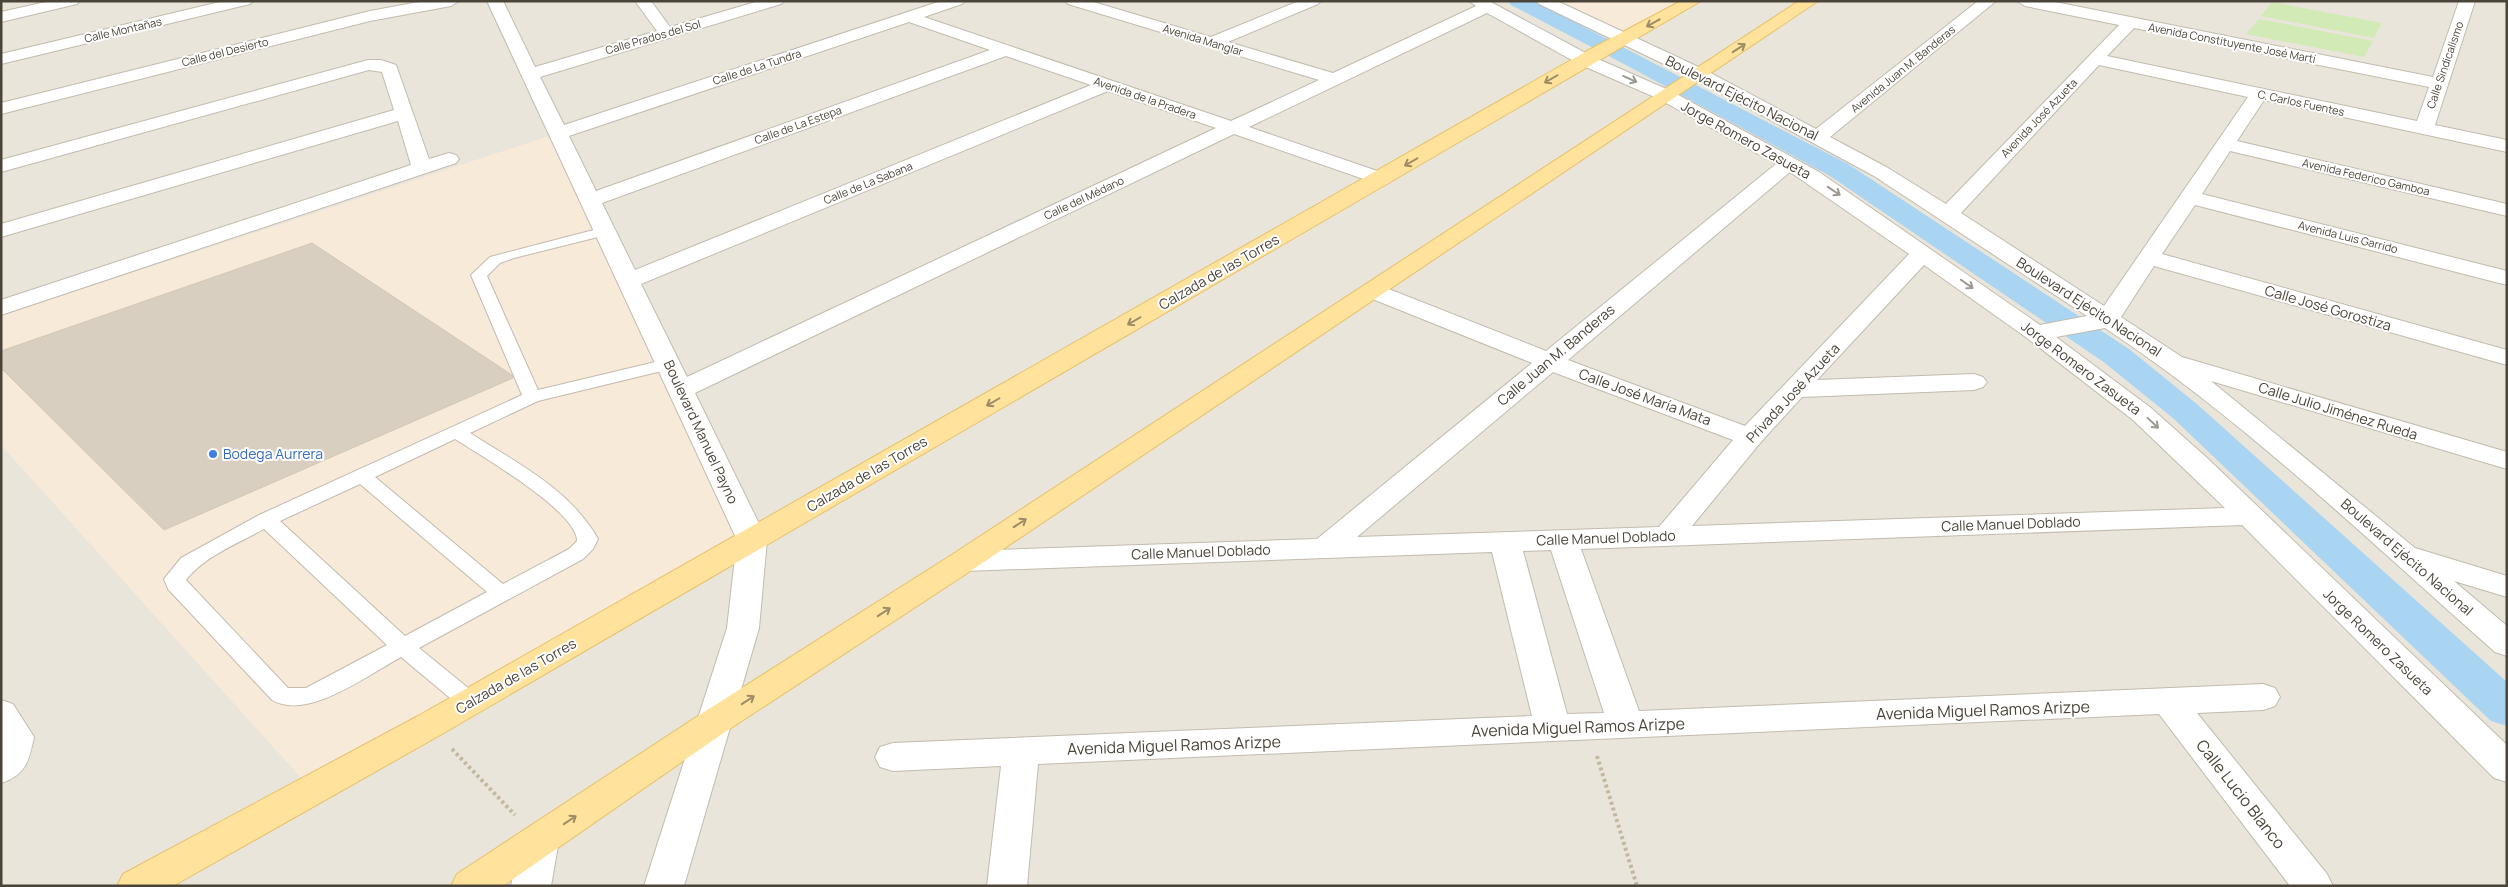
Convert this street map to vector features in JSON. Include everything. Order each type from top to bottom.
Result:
[{"type":"main road","name":"Calzada de las Torres","points":[[137,886],[430,726],[1604,50],[1693,1]]},
{"type":"main road","points":[[470,886],[713,723],[964,561],[1680,85],[1810,1]]},
{"type":"street","points":[[1,17],[72,1]]},
{"type":"street","name":"Calle Montañas","points":[[1,59],[245,1]]},
{"type":"street","name":"Calle del Desierto","points":[[1,109],[370,16],[451,1]]},
{"type":"street","name":"Boulevard Manuel Payno","points":[[495,1],[752,540]]},
{"type":"street","points":[[643,1],[666,34]]},
{"type":"street","name":"Calle Prados del Sol","points":[[530,74],[776,1]]},
{"type":"street","name":"Calle de La Tundra","points":[[558,133],[957,1]]},
{"type":"street","name":"Avenida Manglar","points":[[1073,1],[1334,79]]},
{"type":"street","points":[[1106,11],[1133,1]]},
{"type":"street","points":[[1211,42],[1313,1]]},
{"type":"street","points":[[1544,1],[1604,50]]},
{"type":"street","name":"Avenida Juan M. Banderas","points":[[1818,137],[1988,1]]},
{"type":"street","name":"Avenida Constituyente José Martí","points":[[2025,1],[2439,84]]},
{"type":"street","name":"Calle Sindicalismo","points":[[2424,129],[2467,1]]},
{"type":"street","points":[[1482,4],[1604,50]]},
{"type":"street","name":"Calle del Médano","points":[[680,390],[1334,79],[1482,4]]},
{"type":"street","name":"Avenida de la Pradera","points":[[909,17],[1382,178]]},
{"type":"street","name":"Avenida José Azueta","points":[[1948,214],[2130,22]]},
{"type":"street","name":"Calle de La Estepa","points":[[590,200],[1006,50]]},
{"type":"street","name":"Jorge Romero Zasueta","points":[[1604,50],[1680,85],[1789,163],[1850,202],[1922,254],[2045,331],[2142,414],[2507,768]]},
{"type":"street","name":"Boulevard Ejécito Nacional","points":[[1604,50],[1680,85],[1818,137],[1948,214],[2101,321],[2170,360],[2316,478],[2507,644]]},
{"type":"street","name":"C. Carlos Fuentes","points":[[2095,59],[2507,146]]},
{"type":"street","points":[[1,166],[368,65],[382,65],[390,69],[422,167]]},
{"type":"street","name":"Calle de La Sabana","points":[[628,281],[1107,85]]},
{"type":"street","points":[[2045,331],[2101,321],[2150,258],[2259,94]]},
{"type":"street","points":[[1,231],[404,113]]},
{"type":"street","name":"Avenida Federico Gamboa","points":[[2225,144],[2507,210]]},
{"type":"street","points":[[1,308],[449,159]]},
{"type":"street","name":"Calle Juan M. Banderas","points":[[1325,548],[1548,361],[1789,163]]},
{"type":"street","name":"Avenida Luis Garrido","points":[[2190,197],[2507,278]]},
{"type":"street","name":"Privada José Azueta","points":[[1668,536],[1750,437],[1922,254]]},
{"type":"street","name":"Calle José Gorostiza","points":[[2150,258],[2507,358]]},
{"type":"street","name":"Calle José María Mata","points":[[1372,291],[1548,361],[1750,437]]},
{"type":"street","name":"Calle Julio Jiménez Rueda","points":[[2170,360],[2507,461]]},
{"type":"street","points":[[1796,389],[1974,382]]},
{"type":"street","name":"Calle Manuel Doblado","points":[[964,561],[2248,516]]},
{"type":"street","points":[[664,886],[743,628],[752,540]]},
{"type":"street","points":[[1563,540],[1626,725]]},
{"type":"street","points":[[1505,542],[1553,728]]},
{"type":"street","points":[[2404,554],[2507,587]]},
{"type":"street","name":"Avenida Miguel Ramos Arizpe","points":[[894,757],[2263,697]]},
{"type":"street","name":"Calle Lucio Blanco","points":[[2169,702],[2313,886]]},
{"type":"street","points":[[1,713],[16,737],[10,759],[1,769]]},
{"type":"street","points":[[1007,886],[1021,751]]},
{"type":"street","points":[[531,886],[540,840]]},
{"type":"lane","points":[[532,397],[479,275],[495,260],[605,231]]},
{"type":"lane","points":[[455,431],[542,488],[584,527],[588,539],[586,544],[576,554],[310,696],[287,698],[280,694],[176,584],[175,579],[188,563],[196,557],[266,520],[455,431],[532,397],[668,364]]},
{"type":"lane","points":[[361,475],[502,594]]},
{"type":"lane","points":[[266,520],[403,647],[470,702]]},
{"type":"path","points":[[430,726],[540,840]]},
{"type":"path","points":[[1588,727],[1637,886]]},
{"type":"shaded area","points":[[1,1],[2507,1],[2507,886],[1,886]]},
{"type":"shaded area","points":[[1544,1],[1692,1],[1623,39]]},
{"type":"shaded area","points":[[558,133],[752,540],[312,790],[1,445],[1,316]]},
{"type":"green space","points":[[2272,2],[2382,23],[2374,38],[2261,16]]},
{"type":"green space","points":[[2259,19],[2373,41],[2364,57],[2246,34]]},
{"type":"building","name":"Bodega Aurrera","points":[[312,243],[512,375],[513,378],[164,530],[1,368],[1,351]]},
{"type":"waterway","points":[[1518,1],[1634,60],[1839,170],[2117,356],[2186,412],[2507,709]]},
{"type":"place","name":"Bodega Aurrera","points":[[213,454]]}]
